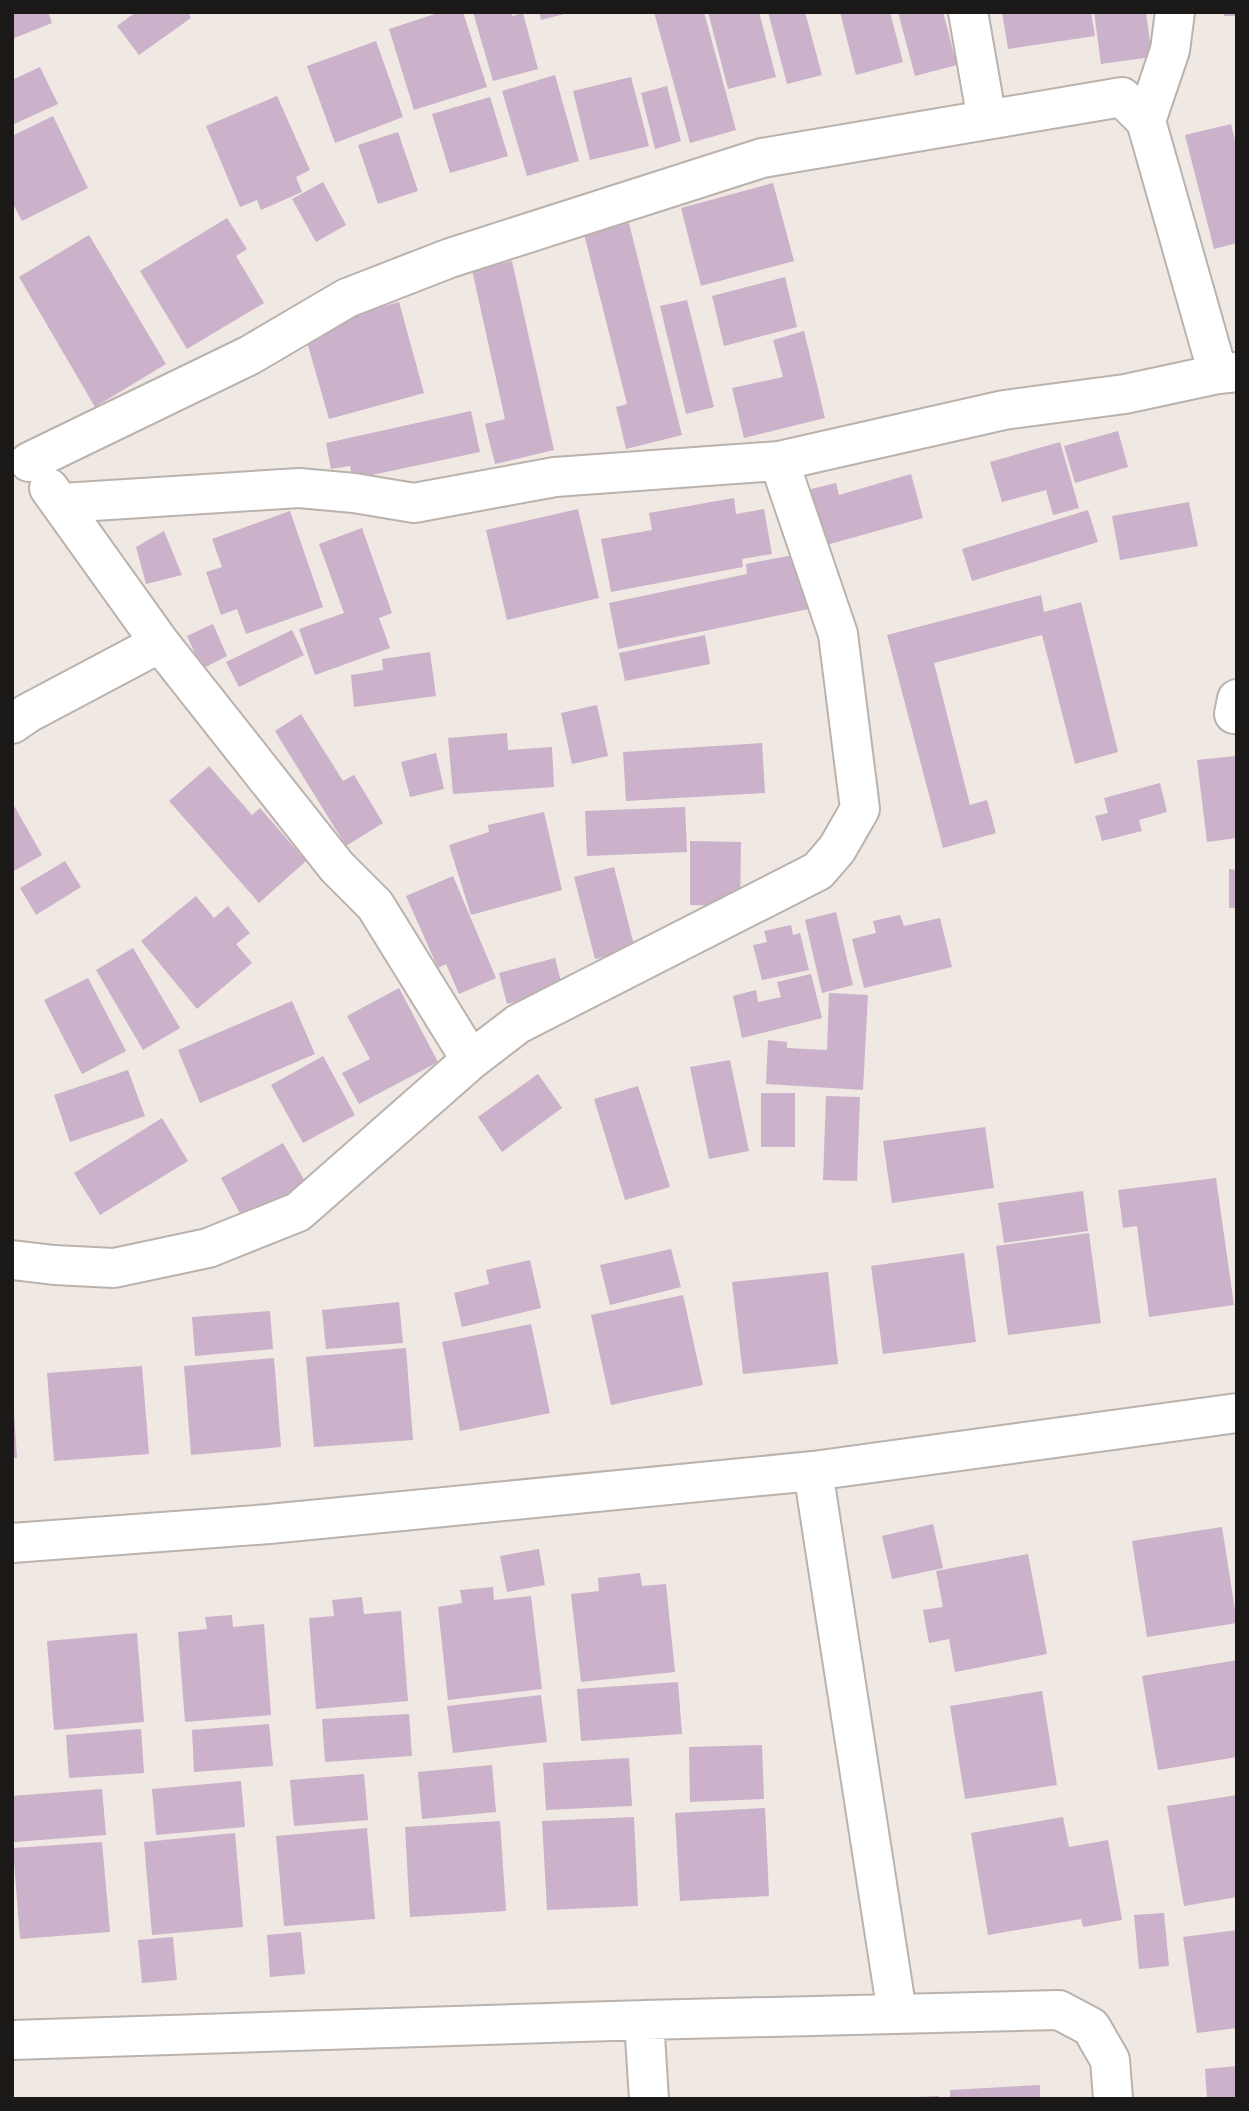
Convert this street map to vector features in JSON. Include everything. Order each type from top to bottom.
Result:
[{"type":"street","points":[[968,12],[987,120]]},
{"type":"street","points":[[1146,121],[1171,50],[1175,12]]},
{"type":"street","points":[[62,503],[299,488],[354,493],[414,503],[555,477],[779,461],[1004,410],[1125,394],[1228,373],[1146,121],[1122,97],[762,158],[450,258],[347,298],[250,355],[20,455],[62,503],[160,643],[337,867],[375,905],[471,1060]]},
{"type":"street","points":[[12,1260],[114,1268],[208,1248],[298,1212],[471,1060],[518,1024],[818,871],[837,849],[860,809],[838,634],[779,461]]},
{"type":"street","points":[[12,724],[160,643]]},
{"type":"street","points":[[12,1543],[269,1524],[813,1471],[1237,1413]]},
{"type":"street","points":[[813,1471],[897,2013]]},
{"type":"street","points":[[12,2040],[1059,2010],[1091,2027],[1110,2060],[1113,2099]]},
{"type":"street","points":[[644,2020],[649,2099]]},
{"type":"building","points":[[12,12],[48,12],[52,23],[12,39]]},
{"type":"building","points":[[136,12],[188,12],[191,18],[139,55],[117,26]]},
{"type":"building","points":[[441,12],[463,12],[487,87],[414,110],[389,29]]},
{"type":"building","points":[[473,12],[511,12],[512,16],[523,13],[538,69],[493,81]]},
{"type":"building","points":[[539,12],[568,12],[568,13],[541,20]]},
{"type":"building","points":[[654,12],[704,12],[736,130],[690,143]]},
{"type":"building","points":[[708,12],[759,12],[776,77],[728,89]]},
{"type":"building","points":[[768,12],[805,12],[822,75],[787,84]]},
{"type":"building","points":[[840,12],[890,12],[903,62],[856,75]]},
{"type":"building","points":[[898,12],[943,12],[957,65],[915,76]]},
{"type":"building","points":[[1002,12],[1091,12],[1095,36],[1008,49]]},
{"type":"building","points":[[1094,12],[1146,12],[1152,57],[1101,64]]},
{"type":"building","points":[[1224,12],[1237,12],[1237,16],[1224,16]]},
{"type":"building","points":[[376,41],[403,117],[335,143],[307,66]]},
{"type":"building","points":[[40,67],[58,104],[12,125],[12,80]]},
{"type":"building","points":[[555,75],[579,161],[527,176],[502,91]]},
{"type":"building","points":[[631,77],[649,146],[590,160],[573,91]]},
{"type":"building","points":[[667,86],[681,141],[655,149],[641,93]]},
{"type":"building","points":[[277,96],[310,170],[296,177],[302,192],[261,210],[257,200],[240,207],[206,126]]},
{"type":"building","points":[[490,97],[508,156],[450,173],[432,114]]},
{"type":"building","points":[[53,116],[88,188],[22,221],[12,202],[12,136]]},
{"type":"building","points":[[1231,124],[1237,148],[1237,243],[1214,249],[1185,135]]},
{"type":"building","points":[[398,132],[418,191],[378,204],[358,145]]},
{"type":"building","points":[[323,182],[346,225],[316,242],[292,199]]},
{"type":"building","points":[[773,183],[794,261],[701,286],[681,208]]},
{"type":"building","points":[[227,218],[247,249],[236,256],[264,303],[187,349],[140,271]]},
{"type":"building","points":[[629,223],[682,435],[626,449],[616,407],[627,404],[584,234]]},
{"type":"building","points":[[89,235],[166,364],[95,407],[19,277]]},
{"type":"building","points":[[512,261],[554,450],[495,464],[485,424],[505,419],[472,270]]},
{"type":"building","points":[[785,277],[797,327],[724,346],[712,296]]},
{"type":"building","points":[[687,300],[714,407],[686,414],[660,306]]},
{"type":"building","points":[[399,302],[424,393],[329,419],[303,328]]},
{"type":"building","points":[[804,331],[825,418],[744,438],[732,388],[783,377],[773,340]]},
{"type":"building","points":[[471,411],[480,452],[353,479],[350,466],[331,469],[326,443]]},
{"type":"building","points":[[1118,431],[1128,467],[1075,483],[1064,446]]},
{"type":"building","points":[[1060,442],[1079,508],[1053,515],[1046,490],[1002,502],[990,462]]},
{"type":"building","points":[[911,474],[923,518],[823,546],[807,490],[836,483],[839,495]]},
{"type":"building","points":[[734,498],[736,514],[764,509],[772,554],[742,559],[743,567],[611,592],[601,539],[652,530],[649,513]]},
{"type":"building","points":[[1189,502],[1198,546],[1120,560],[1112,516]]},
{"type":"building","points":[[578,509],[599,598],[507,620],[486,530]]},
{"type":"building","points":[[1088,510],[1098,542],[972,581],[962,549]]},
{"type":"building","points":[[290,511],[323,607],[246,634],[237,609],[221,615],[206,572],[222,567],[212,539]]},
{"type":"building","points":[[362,528],[392,613],[379,618],[390,648],[315,675],[299,629],[344,613],[319,544]]},
{"type":"building","points":[[164,531],[182,575],[146,584],[136,547]]},
{"type":"building","points":[[798,554],[809,609],[618,649],[609,603],[747,574],[746,564]]},
{"type":"building","points":[[1041,595],[1044,612],[1081,602],[1118,752],[1075,764],[1042,635],[934,663],[970,805],[987,800],[996,833],[943,848],[887,635]]},
{"type":"building","points":[[213,624],[227,656],[202,669],[187,636]]},
{"type":"building","points":[[292,630],[304,655],[239,687],[226,662]]},
{"type":"building","points":[[705,635],[710,664],[625,681],[619,653]]},
{"type":"building","points":[[430,652],[436,696],[354,707],[351,675],[383,670],[382,659]]},
{"type":"building","points":[[597,705],[608,756],[572,764],[561,713]]},
{"type":"building","points":[[301,714],[343,781],[354,775],[383,823],[346,846],[275,731]]},
{"type":"building","points":[[507,733],[508,750],[552,747],[554,787],[453,794],[448,738]]},
{"type":"building","points":[[762,743],[765,793],[626,801],[623,752]]},
{"type":"building","points":[[436,753],[444,789],[410,797],[401,762]]},
{"type":"building","points":[[1236,756],[1237,838],[1207,842],[1197,760]]},
{"type":"building","points":[[209,766],[252,815],[260,808],[306,861],[259,903],[169,801]]},
{"type":"building","points":[[1160,783],[1167,812],[1139,820],[1142,831],[1102,841],[1095,816],[1108,813],[1104,798]]},
{"type":"building","points":[[12,802],[42,855],[12,872]]},
{"type":"building","points":[[685,807],[687,852],[587,856],[585,811]]},
{"type":"building","points":[[544,812],[562,890],[471,915],[449,845],[489,832],[488,825]]},
{"type":"building","points":[[690,841],[741,842],[740,906],[690,905]]},
{"type":"building","points":[[65,861],[81,887],[36,915],[20,888]]},
{"type":"building","points":[[614,867],[635,949],[595,959],[574,877]]},
{"type":"building","points":[[1229,869],[1237,870],[1237,908],[1229,908]]},
{"type":"building","points":[[453,876],[496,978],[459,994],[446,964],[438,968],[406,896]]},
{"type":"building","points":[[196,896],[214,918],[228,906],[250,933],[236,944],[252,963],[197,1009],[141,941]]},
{"type":"building","points":[[836,912],[853,985],[822,993],[805,920]]},
{"type":"building","points":[[900,915],[904,926],[940,918],[952,967],[864,988],[852,939],[876,933],[873,921]]},
{"type":"building","points":[[791,925],[793,935],[800,933],[809,970],[762,980],[753,945],[767,942],[764,931]]},
{"type":"building","points":[[133,948],[180,1028],[143,1050],[96,970]]},
{"type":"building","points":[[555,958],[563,989],[507,1004],[499,973]]},
{"type":"building","points":[[811,974],[822,1018],[742,1038],[733,996],[756,990],[758,1002],[781,997],[777,982]]},
{"type":"building","points":[[88,978],[126,1051],[82,1074],[44,1000]]},
{"type":"building","points":[[399,988],[438,1062],[359,1104],[342,1073],[370,1059],[347,1016]]},
{"type":"building","points":[[829,993],[868,995],[863,1090],[766,1084],[768,1040],[787,1042],[787,1048],[827,1050]]},
{"type":"building","points":[[292,1001],[315,1054],[200,1103],[178,1050]]},
{"type":"building","points":[[323,1056],[355,1115],[303,1143],[271,1085]]},
{"type":"building","points":[[730,1060],[749,1151],[709,1159],[690,1067]]},
{"type":"building","points":[[128,1070],[145,1116],[70,1142],[54,1095]]},
{"type":"building","points":[[538,1074],[562,1108],[502,1152],[478,1117]]},
{"type":"building","points":[[638,1086],[670,1187],[625,1200],[594,1099]]},
{"type":"building","points":[[761,1093],[795,1093],[795,1147],[761,1147]]},
{"type":"building","points":[[826,1096],[860,1097],[857,1181],[823,1180]]},
{"type":"building","points":[[162,1118],[188,1161],[100,1215],[74,1173]]},
{"type":"building","points":[[985,1127],[994,1188],[892,1203],[883,1141]]},
{"type":"building","points":[[283,1143],[306,1183],[243,1219],[221,1178]]},
{"type":"building","points":[[1216,1178],[1234,1305],[1149,1317],[1137,1226],[1123,1228],[1118,1190]]},
{"type":"building","points":[[1083,1191],[1088,1231],[1004,1243],[998,1203]]},
{"type":"building","points":[[1089,1233],[1101,1323],[1008,1335],[996,1246]]},
{"type":"building","points":[[671,1249],[681,1287],[610,1305],[600,1265]]},
{"type":"building","points":[[964,1253],[976,1342],[883,1354],[871,1266]]},
{"type":"building","points":[[530,1260],[541,1308],[462,1327],[454,1293],[489,1284],[486,1270]]},
{"type":"building","points":[[828,1272],[838,1364],[743,1374],[732,1282]]},
{"type":"building","points":[[683,1295],[703,1385],[611,1405],[591,1315]]},
{"type":"building","points":[[399,1302],[403,1343],[326,1349],[322,1310]]},
{"type":"building","points":[[270,1311],[273,1349],[195,1356],[192,1317]]},
{"type":"building","points":[[531,1324],[550,1413],[460,1431],[442,1342]]},
{"type":"building","points":[[406,1348],[413,1440],[314,1447],[306,1357]]},
{"type":"building","points":[[274,1358],[281,1447],[191,1455],[184,1366]]},
{"type":"building","points":[[142,1366],[149,1454],[54,1461],[47,1373]]},
{"type":"building","points":[[14,1413],[17,1458],[12,1458]]},
{"type":"building","points":[[933,1524],[943,1568],[892,1579],[882,1536]]},
{"type":"building","points":[[1222,1527],[1237,1623],[1147,1637],[1132,1541]]},
{"type":"building","points":[[539,1549],[545,1585],[507,1592],[500,1556]]},
{"type":"building","points":[[1028,1554],[1047,1654],[955,1672],[949,1639],[929,1643],[923,1610],[943,1607],[936,1571]]},
{"type":"building","points":[[640,1573],[642,1586],[666,1584],[675,1672],[581,1682],[571,1594],[599,1591],[598,1578]]},
{"type":"building","points":[[493,1587],[494,1600],[531,1596],[542,1689],[448,1700],[438,1607],[462,1603],[460,1590]]},
{"type":"building","points":[[362,1597],[364,1614],[401,1611],[408,1701],[316,1709],[309,1618],[334,1616],[332,1600]]},
{"type":"building","points":[[232,1615],[233,1627],[264,1624],[271,1715],[185,1722],[178,1632],[207,1629],[205,1617]]},
{"type":"building","points":[[137,1633],[144,1722],[54,1730],[47,1641]]},
{"type":"building","points":[[1237,1660],[1237,1757],[1158,1770],[1142,1676]]},
{"type":"building","points":[[678,1682],[682,1734],[581,1741],[577,1689]]},
{"type":"building","points":[[1042,1691],[1057,1785],[965,1799],[950,1706]]},
{"type":"building","points":[[541,1695],[547,1742],[453,1753],[447,1706]]},
{"type":"building","points":[[409,1714],[412,1756],[325,1762],[322,1719]]},
{"type":"building","points":[[269,1724],[273,1766],[194,1772],[192,1730]]},
{"type":"building","points":[[141,1729],[144,1773],[69,1778],[66,1735]]},
{"type":"building","points":[[762,1745],[764,1799],[690,1802],[689,1747]]},
{"type":"building","points":[[629,1758],[632,1806],[546,1810],[543,1763]]},
{"type":"building","points":[[492,1765],[496,1812],[422,1819],[418,1772]]},
{"type":"building","points":[[364,1774],[368,1820],[294,1826],[290,1780]]},
{"type":"building","points":[[241,1781],[245,1827],[156,1835],[152,1789]]},
{"type":"building","points":[[102,1789],[106,1835],[14,1842],[12,1796]]},
{"type":"building","points":[[1237,1795],[1237,1897],[1184,1906],[1167,1806]]},
{"type":"building","points":[[765,1808],[769,1896],[680,1901],[675,1813]]},
{"type":"building","points":[[634,1817],[638,1906],[547,1910],[542,1821]]},
{"type":"building","points":[[1063,1817],[1069,1847],[1108,1840],[1122,1920],[1083,1927],[1081,1919],[988,1935],[971,1833]]},
{"type":"building","points":[[500,1821],[506,1911],[410,1917],[405,1827]]},
{"type":"building","points":[[367,1828],[375,1919],[284,1926],[276,1836]]},
{"type":"building","points":[[235,1833],[243,1927],[152,1935],[144,1842]]},
{"type":"building","points":[[102,1842],[110,1932],[20,1939],[13,1848]]},
{"type":"building","points":[[1164,1913],[1169,1966],[1139,1969],[1134,1915]]},
{"type":"building","points":[[1237,1930],[1237,2028],[1197,2033],[1183,1937]]},
{"type":"building","points":[[301,1932],[305,1974],[270,1977],[267,1935]]},
{"type":"building","points":[[173,1937],[177,1980],[142,1983],[138,1940]]},
{"type":"building","points":[[1237,2066],[1237,2099],[1207,2099],[1205,2069]]},
{"type":"building","points":[[1040,2085],[1040,2099],[950,2099],[950,2090]]},
{"type":"building","points":[[939,2096],[939,2099],[916,2099],[916,2097]]}]
